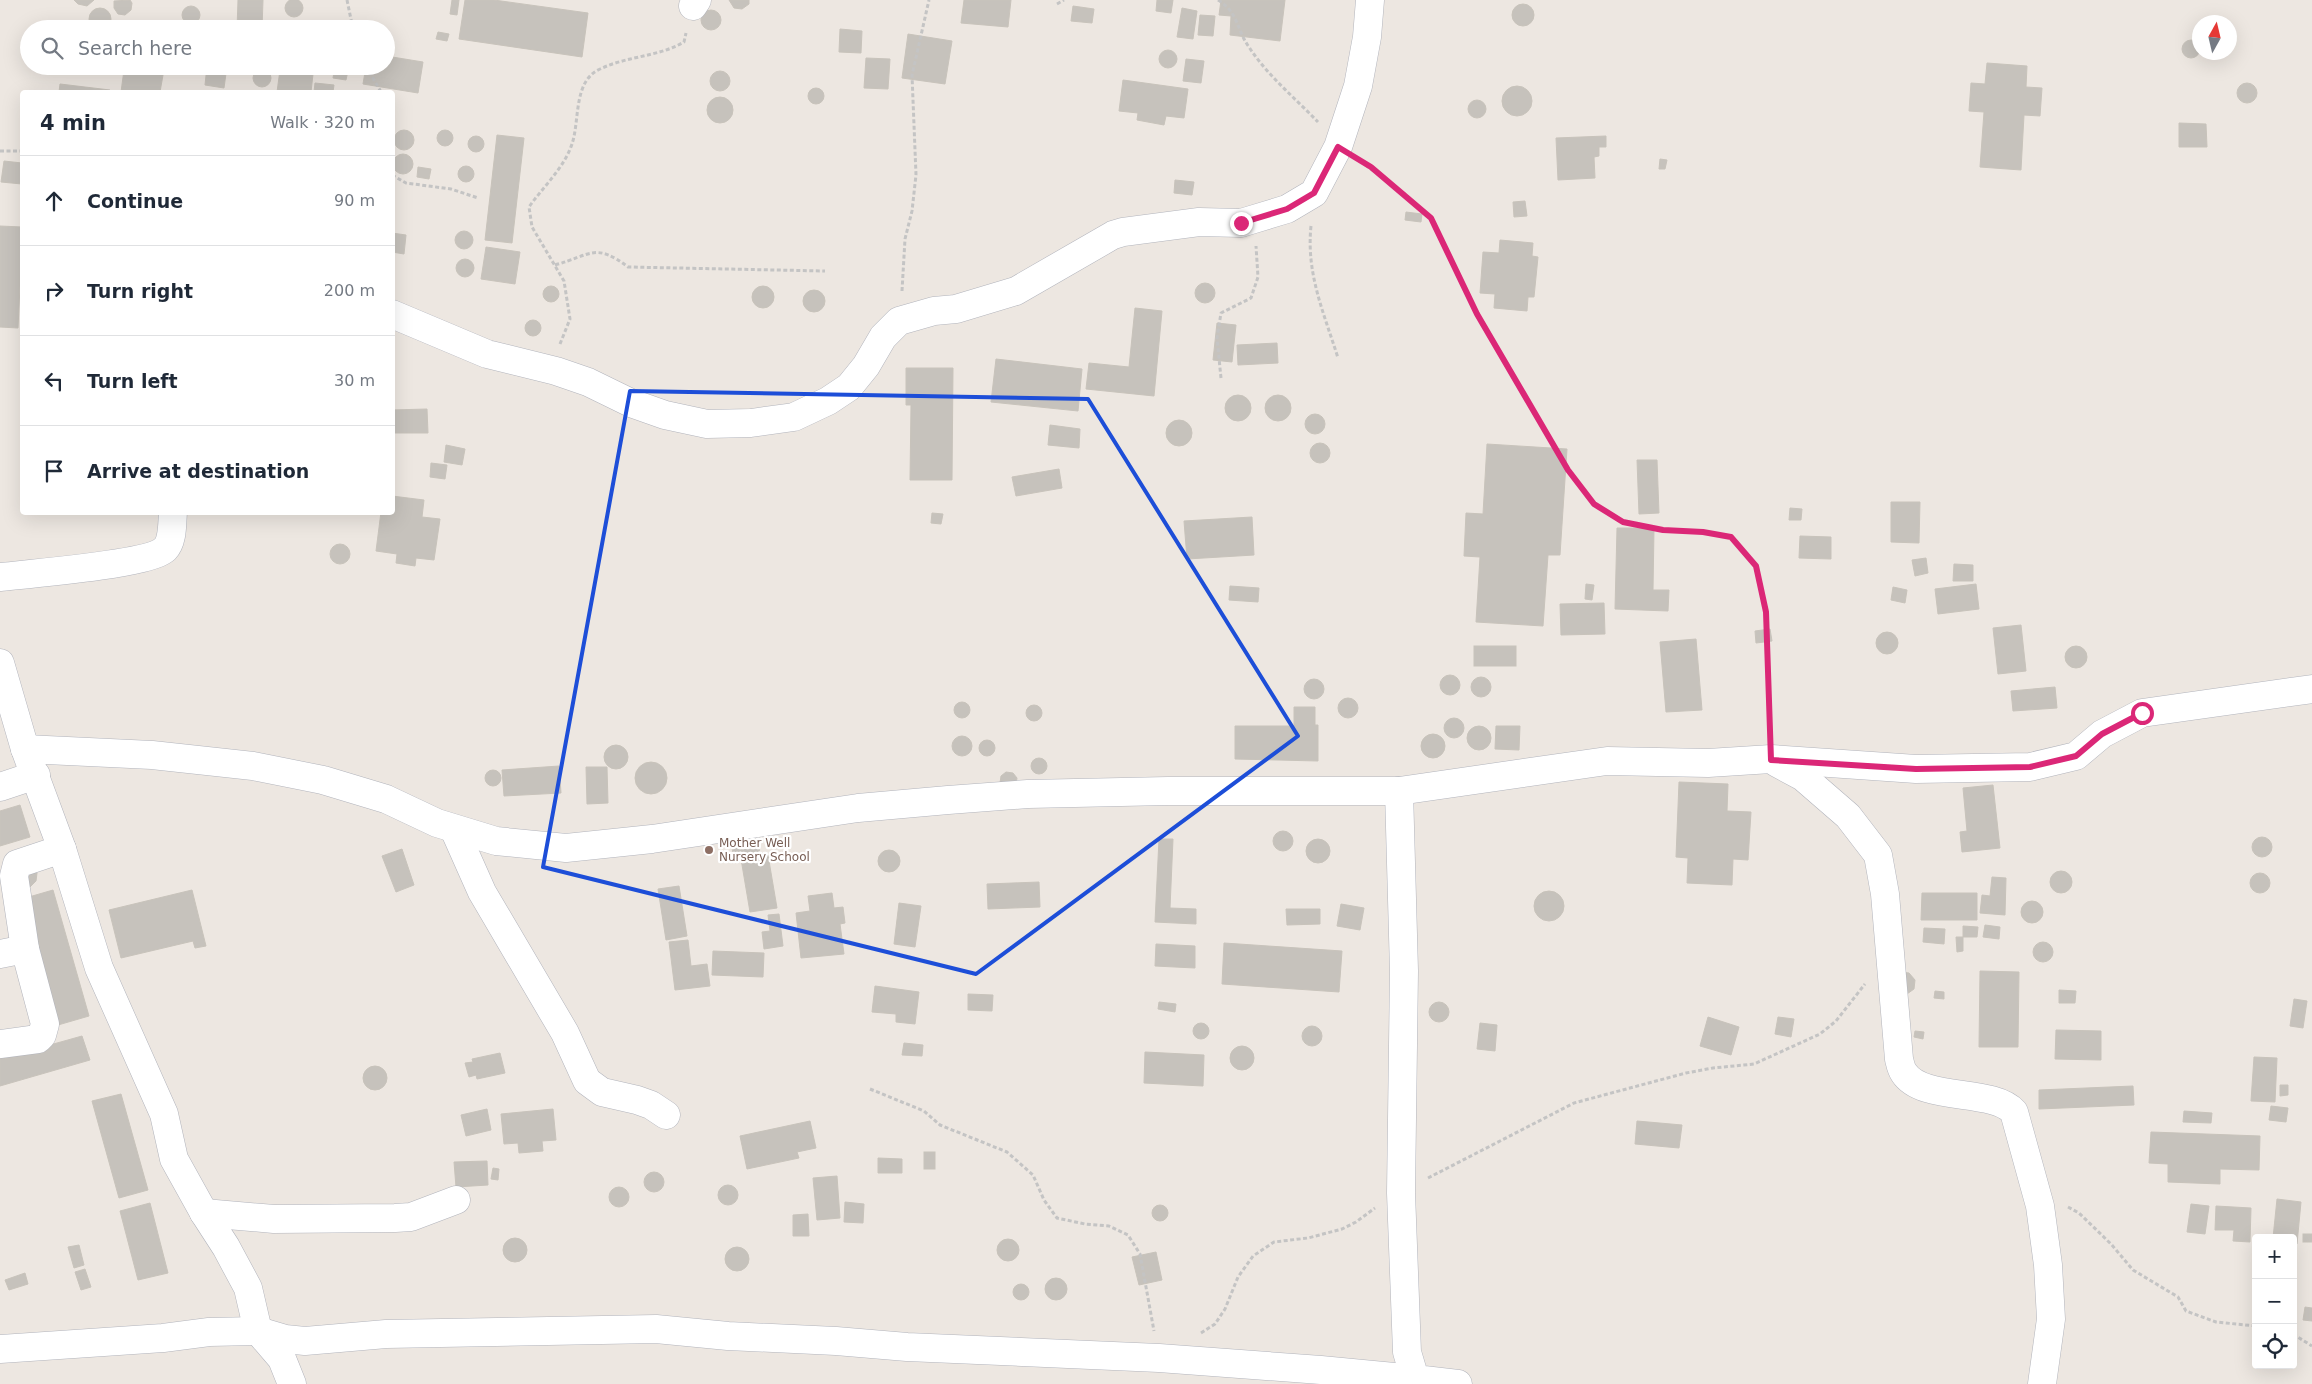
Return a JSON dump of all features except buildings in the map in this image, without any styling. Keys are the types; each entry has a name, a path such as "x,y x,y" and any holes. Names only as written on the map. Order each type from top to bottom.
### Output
{"street":[{"path":"395,315 487,354 556,371 588,382 631,402 666,415 707,424 751,423 794,417 828,401 849,388 866,366 883,336 898,321 934,311 965,306 1016,291 1113,235 1199,222 1241,223 1287,209 1314,193 1338,147 1358,86 1367,37 1370,0"},
{"path":"0,577 130,561 158,554 168,545 173,515"},
{"path":"0,663 25,749 62,849 99,968 164,1114 174,1160 248,1288 258,1331 282,1359 292,1384"},
{"path":"25,749 152,755 253,766 323,780 386,799 437,823 496,841 566,848 652,839 858,808 1018,795 1233,790 1399,791 1607,761 1708,763 1771,760 1916,769 2030,767 2076,756 2102,734 2142,713 2312,689"},
{"path":"1771,760 1803,777 1829,799 1848,816 1878,855 1885,894 1899,1059 1904,1074 1913,1081 1938,1092 2008,1104 2014,1112 2040,1206 2048,1264 2051,1319 2042,1384"},
{"path":"0,787 36,775"},
{"path":"1399,791 1404,971 1401,1193 1407,1352 1414,1379"},
{"path":"454,829 482,892 565,1033 588,1081 602,1092 651,1105 666,1116"},
{"path":"0,1044 38,1038 44,1030 45,1024 13,951 15,869 21,862 62,849"},
{"path":"204,1213 274,1219 395,1218 411,1216 456,1200"},
{"path":"0,1349 164,1338 209,1332 258,1331 285,1340 305,1341 386,1334 656,1330 728,1336 836,1340 907,1347 1159,1358 1321,1370 1458,1384"}],"path":[{"path":"347,0 351,20"},
{"path":"898,321 904,275 905,239 912,211 916,175 912,75 929,0"},
{"path":"1057,4 1064,0"},
{"path":"1218,0 1230,7 1249,48 1291,96 1317,120 1338,147 1371,167 1431,218 1477,314 1568,470 1594,504 1623,522 1663,530 1703,532 1731,537 1756,566 1766,612 1771,760"},
{"path":"556,371 560,343 570,320 564,281 532,227 529,207 563,162 572,144 582,87 599,69 672,49 684,42 695,3"},
{"path":"371,75 380,90"},
{"path":"0,151 20,151"},
{"path":"395,177 406,183 451,189 478,198"},
{"path":"1314,193 1310,241 1311,274 1338,358"},
{"path":"1222,378 1217,338 1220,313 1251,298 1258,276 1256,246 1241,223"},
{"path":"555,265 596,251 612,255 628,267 825,270"},
{"path":"1199,1334 1215,1324 1225,1310 1238,1277 1253,1256 1274,1242 1308,1238 1342,1229 1401,1193 1574,1103 1686,1073 1754,1064 1820,1034 1836,1022 1889,952"},
{"path":"870,1089 924,1111 940,1125 1007,1152 1033,1175 1044,1200 1057,1218 1085,1224 1109,1226 1128,1235 1140,1254 1147,1282 1159,1358"},
{"path":"2040,1206 2066,1206 2079,1213 2111,1244 2133,1270 2178,1297 2186,1311 2216,1322 2252,1326"},
{"path":"2297,1337 2312,1346"}],"highlighted area":[{"path":"630,391 1088,399 1298,736 976,974 543,867"}],"place":[{"name":"Mother Well Nursery School","path":"709,850"}],"route":[{"path":"1241,223 1287,209 1314,193 1338,147 1371,167 1431,218 1454,261 1477,314 1568,470 1594,504 1623,522 1663,530 1703,532 1731,537 1756,566 1766,612 1771,760 1916,769 2030,767 2076,756 2102,734 2142,713"}]}
